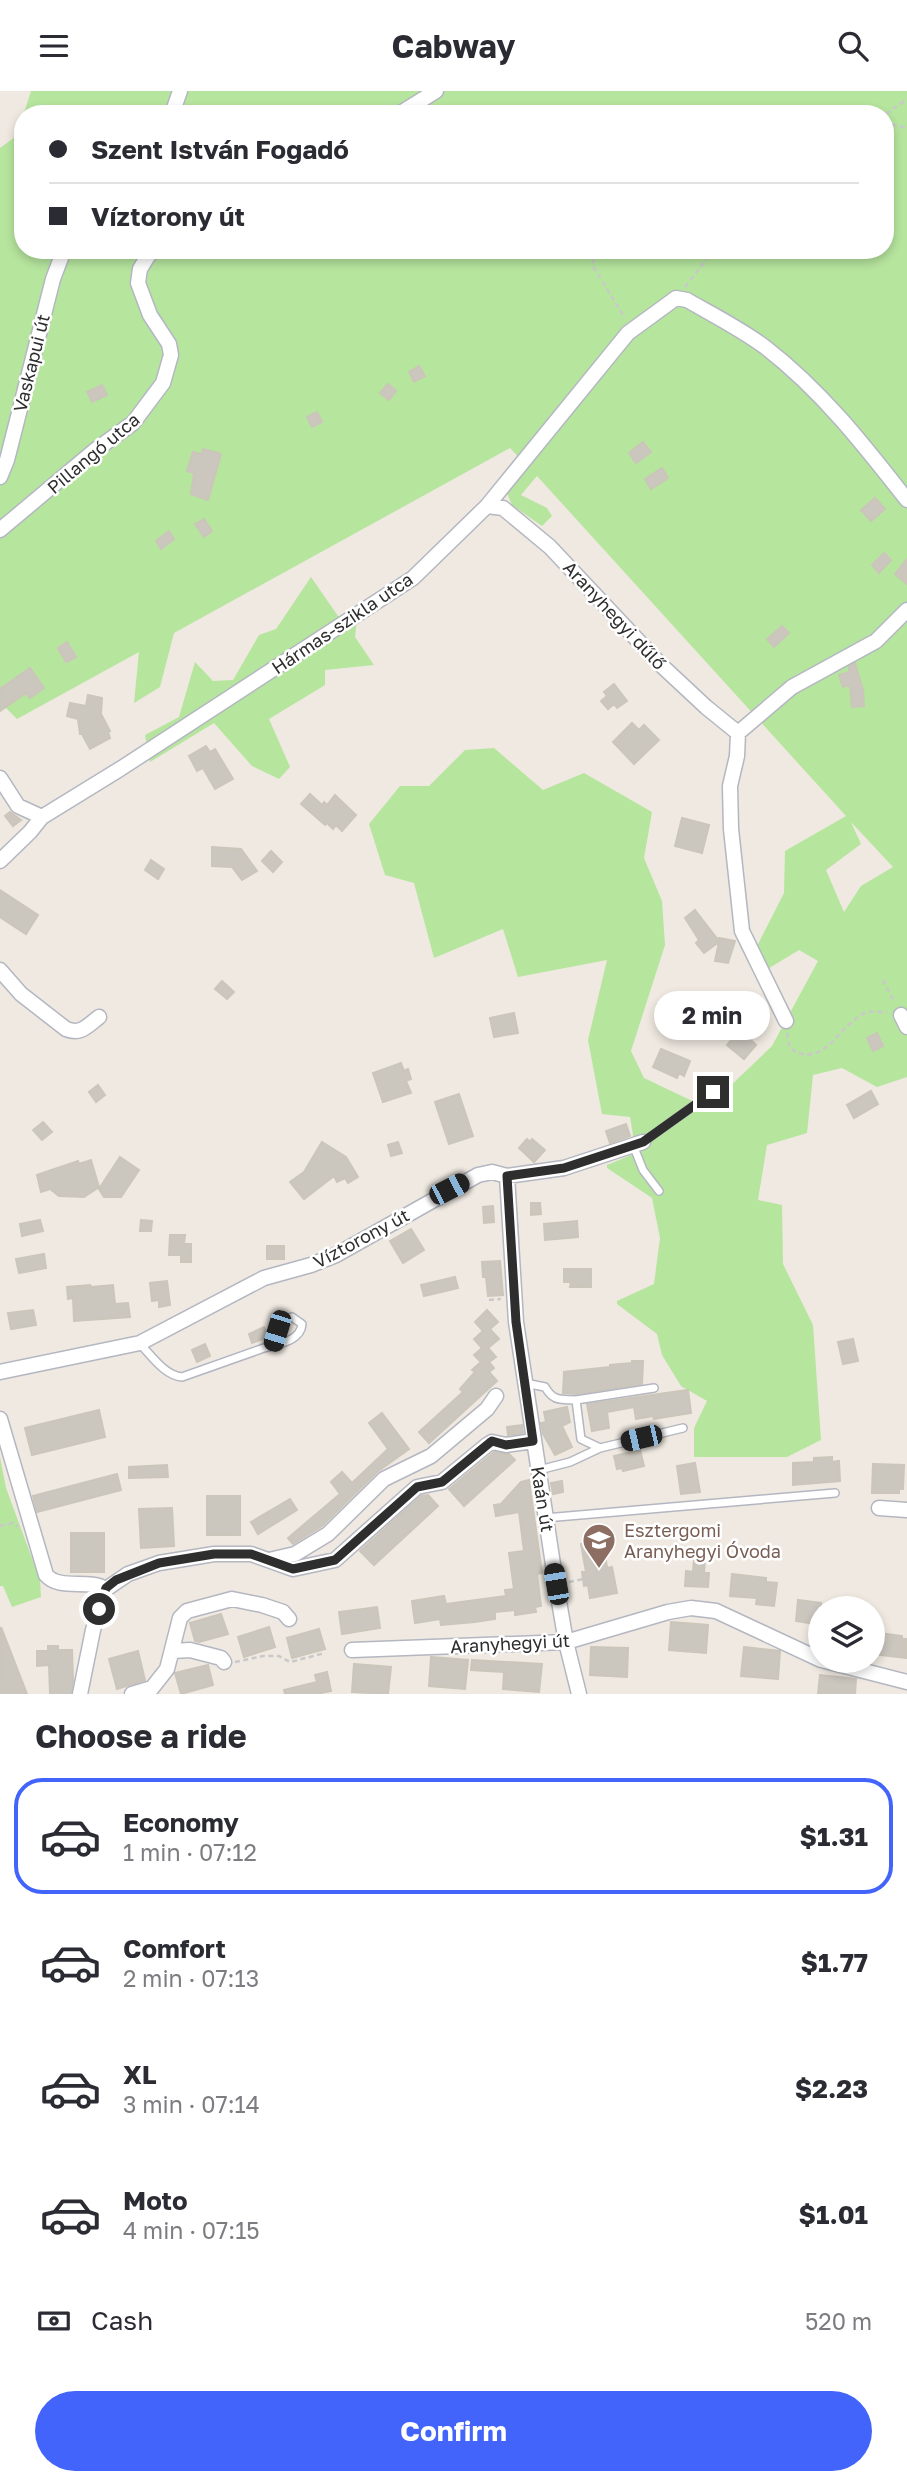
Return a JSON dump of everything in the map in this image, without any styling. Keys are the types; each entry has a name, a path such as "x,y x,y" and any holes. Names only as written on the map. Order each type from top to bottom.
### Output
{"street":[{"path":"413,105 436,91"},
{"name":"Vaskapui út","path":"0,477 7,460 53,279 61,259"},
{"name":"Pillangó utca","path":"0,530 94,451 133,423 163,383 171,355 169,344 150,315 138,283 140,269 146,259"},
{"path":"676,298 687,300 765,347 823,397 907,500"},
{"name":"Hármas-szikla utca","path":"0,861 30,832 41,817 120,769 413,578 487,506 632,330 676,298"},
{"name":"Aranyhegyi dűlő","path":"487,506 503,508 546,543 661,665 738,733"},
{"path":"786,1021 742,931 731,829 730,786 737,756 738,733 792,687 876,641 907,610"},
{"path":"0,778 18,806 41,817"},
{"path":"0,970 21,994 66,1029 80,1031 99,1017"},
{"name":"Víztorony út","path":"0,1373 140,1343 264,1278 336,1255 478,1175 492,1173 507,1176 564,1168 638,1144"},
{"name":"Kaán út","path":"507,1176 516,1322 545,1518 566,1642 579,1694"},
{"path":"267,1561 295,1554 328,1534 384,1479 431,1456 487,1409 496,1396"},
{"path":"0,1419 41,1563 50,1579 54,1582 98,1584 106,1588"},
{"path":"80,1694 93,1630 106,1588 128,1574 159,1563 214,1554 251,1554 293,1569 335,1560 417,1487 442,1482 492,1441 506,1445 533,1441"},
{"path":"880,1507 907,1510"},
{"path":"132,1694 152,1688 167,1669 180,1618 187,1612 232,1599 283,1612 289,1619"},
{"name":"Aranyhegyi út","path":"352,1650 566,1642 668,1612 691,1608 716,1611 808,1653"},
{"path":"173,1651 190,1650 222,1658 225,1664"},
{"name":"Aranyhegyi út","path":"873,1673 907,1682"}],"lane":[{"name":"Víztorony út","path":"638,1144 713,1092"},
{"path":"638,1144 643,1170 660,1191"},
{"path":"140,1343 153,1358 176,1377 181,1377 273,1346 298,1337 302,1324 292,1317 281,1321 273,1346"},
{"path":"525,1383 545,1387 550,1396 556,1399 576,1400 654,1388"},
{"path":"576,1400 581,1439 600,1448"},
{"path":"538,1470 570,1462 600,1448 683,1428"},
{"path":"545,1518 835,1493"}],"path":[{"path":"593,259 594,268 632,330"},
{"path":"676,298 706,259"},
{"path":"883,980 904,1021"},
{"path":"786,1021 790,1048 812,1054 828,1046 856,1017 868,1011 904,1021"},
{"path":"489,1300 503,1299"},
{"path":"487,1439 492,1444"},
{"path":"466,1457 470,1461"},
{"path":"441,1478 445,1482"},
{"path":"411,1486 415,1490"},
{"path":"389,1507 393,1511"},
{"path":"0,1526 13,1523 20,1528 30,1523"},
{"path":"368,1525 372,1530"},
{"path":"565,1582 583,1579"},
{"path":"225,1664 263,1655 290,1662 325,1653"}],"green space":[{"path":"31,91 907,91 907,1077 877,1087 842,1068 813,1075 807,1133 767,1145 758,1200 782,1205 783,1264 813,1325 821,1440 787,1457 694,1457 694,1428 707,1401 681,1386 662,1355 657,1334 617,1304 617,1301 654,1284 660,1238 652,1198 607,1168 607,1165 636,1153 630,1117 602,1114 588,1040 607,960 518,977 503,929 434,958 414,883 385,875 369,824 400,786 429,786 465,750 494,748 543,790 584,773 652,812 644,858 662,901 665,945 631,1051 644,1078 707,1108 772,1046 818,961 799,950 766,970 755,950 784,893 785,851 846,816 537,476 521,495 547,508 552,516 542,526 512,505 506,491 527,466 510,448 174,633 160,687 134,703 139,652 17,719 0,702 0,148 14,138 14,259 894,259 894,105 27,105","holes":["851,822 893,867 861,886 844,912 826,870 861,844"]},
{"path":"311,577 338,616 357,620 355,637 374,665 325,670 325,685 269,719 290,767 279,779 252,766 214,723 150,762 145,735 179,717 195,662 213,681 233,680 259,635 276,629"},
{"path":"0,1457 6,1488 40,1580 41,1597 12,1607 3,1586 0,1586"}],"building":[{"path":"419,366 425,376 414,382 409,372"},
{"path":"388,384 396,391 389,400 380,393"},
{"path":"102,385 107,395 92,402 87,392"},
{"path":"317,412 322,422 312,427 307,417"},
{"path":"643,442 651,452 636,463 629,453"},
{"path":"203,449 221,454 208,500 191,494 194,473 187,471 193,452 202,454"},
{"path":"662,468 668,478 651,489 645,479"},
{"path":"875,498 885,509 871,521 861,510"},
{"path":"204,519 212,531 204,537 195,524"},
{"path":"169,531 174,539 161,549 156,541"},
{"path":"884,553 891,560 879,573 872,565"},
{"path":"907,559 907,584 895,574"},
{"path":"782,626 789,633 774,647 767,639"},
{"path":"67,642 76,657 66,662 58,648"},
{"path":"855,663 863,690 864,706 852,707 850,685 843,687 839,675 849,672 849,667"},
{"path":"30,668 44,688 30,698 26,693 0,711 0,689"},
{"path":"614,684 627,701 617,708 614,704 608,709 601,701 607,696 604,692"},
{"path":"88,695 102,698 101,714 110,731 110,738 90,749 80,734 78,719 67,716 70,703 86,706"},
{"path":"632,723 639,730 644,725 659,740 634,764 613,742"},
{"path":"206,746 210,752 215,749 233,779 215,789 203,768 197,771 189,756"},
{"path":"310,794 322,805 324,802 327,805 335,795 356,815 342,831 336,825 333,829 301,804"},
{"path":"10,812 21,820 13,826 5,816"},
{"path":"682,818 709,825 702,853 675,846"},
{"path":"212,847 241,849 257,871 242,880 232,867 212,866"},
{"path":"271,851 282,862 273,872 262,861"},
{"path":"151,860 164,869 158,879 145,870"},
{"path":"0,890 38,915 26,934 0,917"},
{"path":"695,910 719,941 719,938 735,941 728,963 715,961 719,942 704,953 696,943 699,940 685,918"},
{"path":"222,981 234,992 227,999 215,989"},
{"path":"668,996 683,1015 672,1024 657,1005"},
{"path":"514,1013 518,1033 494,1037 490,1018"},
{"path":"741,1022 754,1034 750,1039 756,1045 744,1059 727,1045"},
{"path":"877,1033 883,1046 873,1051 867,1038"},
{"path":"661,1049 690,1061 684,1076 679,1073 677,1078 653,1067"},
{"path":"401,1063 404,1071 408,1069 411,1079 406,1081 411,1093 383,1102 373,1073"},
{"path":"98,1085 105,1095 96,1102 89,1092"},
{"path":"871,1091 878,1104 854,1118 847,1105"},
{"path":"459,1094 473,1136 449,1144 435,1102"},
{"path":"43,1122 52,1132 42,1140 33,1130"},
{"path":"626,1124 630,1136 610,1143 606,1131"},
{"path":"527,1139 530,1142 532,1139 545,1150 534,1162 519,1148"},
{"path":"322,1142 346,1157 358,1177 348,1183 345,1178 337,1182 334,1176 304,1199 290,1182 304,1172"},
{"path":"398,1142 402,1153 391,1156 388,1145"},
{"path":"120,1157 139,1170 121,1197 104,1197 99,1189"},
{"path":"91,1160 99,1187 84,1197 59,1196 50,1189 41,1192 37,1175 78,1161 79,1164"},
{"path":"531,1203 540,1203 541,1214 531,1215"},
{"path":"493,1206 494,1222 484,1223 483,1207"},
{"path":"40,1220 43,1231 22,1236 20,1224"},
{"path":"141,1220 152,1221 151,1231 140,1231"},
{"path":"577,1221 578,1237 545,1240 544,1224"},
{"path":"411,1229 424,1250 403,1263 390,1241"},
{"path":"170,1235 185,1235 184,1244 191,1244 191,1262 181,1262 181,1255 169,1255"},
{"path":"267,1246 284,1246 284,1259 267,1259"},
{"path":"44,1254 46,1268 19,1273 16,1259"},
{"path":"500,1261 503,1295 488,1296 482,1262"},
{"path":"564,1269 591,1269 591,1287 570,1287 571,1282 564,1282"},
{"path":"455,1277 458,1288 424,1296 421,1285"},
{"path":"167,1281 170,1305 159,1307 159,1300 152,1301 150,1283"},
{"path":"113,1285 115,1304 128,1303 130,1317 74,1321 73,1298 68,1299 67,1287"},
{"path":"33,1310 36,1325 11,1329 8,1313"},
{"path":"487,1310 498,1322 490,1329 499,1339 488,1348 496,1357 489,1362 494,1368 489,1372 497,1381 429,1443 419,1432 463,1392 460,1389 475,1372 472,1370 481,1362 474,1355 482,1348 474,1339 483,1331 475,1322"},
{"path":"264,1327 268,1337 252,1343 249,1334"},
{"path":"853,1339 858,1361 843,1364 838,1342"},
{"path":"205,1344 210,1356 197,1362 192,1350"},
{"path":"643,1361 642,1384 578,1394 563,1393 564,1372 610,1367"},
{"path":"688,1390 691,1413 636,1419 634,1407 607,1412 609,1428 592,1431 587,1404"},
{"path":"567,1407 570,1422 562,1426 572,1447 555,1455 543,1434 541,1423 546,1422 544,1412"},
{"path":"99,1410 105,1437 32,1455 25,1428"},
{"path":"382,1413 409,1449 377,1472 322,1526 293,1544 288,1538 340,1494 331,1482 342,1472 352,1483 388,1449 369,1423"},
{"path":"522,1425 523,1433 508,1435 507,1427"},
{"path":"640,1450 644,1466 623,1471 622,1468 617,1469 614,1456"},
{"path":"494,1452 509,1454 515,1460 464,1506 449,1489"},
{"path":"832,1457 832,1462 839,1461 840,1481 793,1485 793,1463 814,1462 814,1458"},
{"path":"695,1463 700,1492 681,1494 677,1466"},
{"path":"873,1464 904,1465 903,1489 899,1489 899,1493 872,1493"},
{"path":"167,1465 168,1477 129,1478 129,1467"},
{"path":"117,1474 121,1490 37,1512 33,1496"},
{"path":"529,1480 542,1573 537,1574 541,1606 535,1607 536,1612 515,1615 515,1610 495,1612 495,1619 475,1622 441,1625 440,1619 415,1623 412,1601 444,1596 446,1604 506,1596 505,1590 514,1589 509,1553 524,1551 519,1512 496,1516 494,1505 501,1504 521,1482"},
{"path":"562,1481 563,1492 553,1494 551,1483"},
{"path":"428,1495 438,1506 374,1565 360,1551 421,1496"},
{"path":"207,1496 240,1496 240,1535 207,1535"},
{"path":"290,1499 297,1510 258,1534 251,1522"},
{"path":"172,1508 174,1546 141,1548 139,1509"},
{"path":"71,1533 104,1533 104,1572 71,1572"},
{"name":"Esztergomi Aranyhegyi Óvoda","path":"603,1541 607,1568 612,1567 617,1593 590,1598 588,1585 584,1586 582,1572 586,1572 581,1544"},
{"path":"694,1559 705,1559 704,1573 709,1573 708,1587 685,1586 686,1571 693,1572"},
{"path":"732,1574 766,1578 766,1582 777,1583 774,1606 756,1604 757,1598 730,1596"},
{"path":"798,1600 808,1601 808,1623 796,1621"},
{"path":"377,1607 380,1628 342,1634 339,1612"},
{"path":"221,1614 228,1634 195,1641 190,1623"},
{"path":"671,1622 708,1625 706,1653 669,1650"},
{"path":"1,1627 27,1694 0,1694"},
{"path":"269,1627 275,1647 244,1657 238,1637"},
{"path":"319,1629 325,1649 292,1658 287,1638"},
{"path":"885,1634 907,1639 907,1658 885,1655"},
{"path":"48,1646 58,1646 58,1650 72,1650 71,1694 50,1694 49,1665 37,1666 37,1651 48,1651"},
{"path":"591,1647 628,1648 627,1677 590,1675"},
{"path":"744,1647 780,1651 778,1679 741,1676"},
{"path":"138,1651 145,1680 117,1689 109,1659"},
{"path":"431,1657 468,1660 465,1689 429,1686"},
{"path":"472,1660 542,1664 539,1692 503,1689 504,1672 471,1670"},
{"path":"354,1664 391,1667 388,1694 352,1692"},
{"path":"208,1665 213,1685 181,1694 175,1673"},
{"path":"327,1672 331,1691 285,1694 284,1690 317,1682 315,1675"},
{"path":"820,1675 856,1679 855,1694 818,1694"}],"place":[{"name":"Esztergomi Aranyhegyi Óvoda","path":"599,1570"}],"route":[{"path":"99,1609 106,1588 116,1580 159,1563 214,1554 251,1554 293,1569 335,1560 417,1487 442,1482 492,1441 506,1445 533,1441 516,1322 507,1176 564,1168 643,1142 713,1092"}]}
